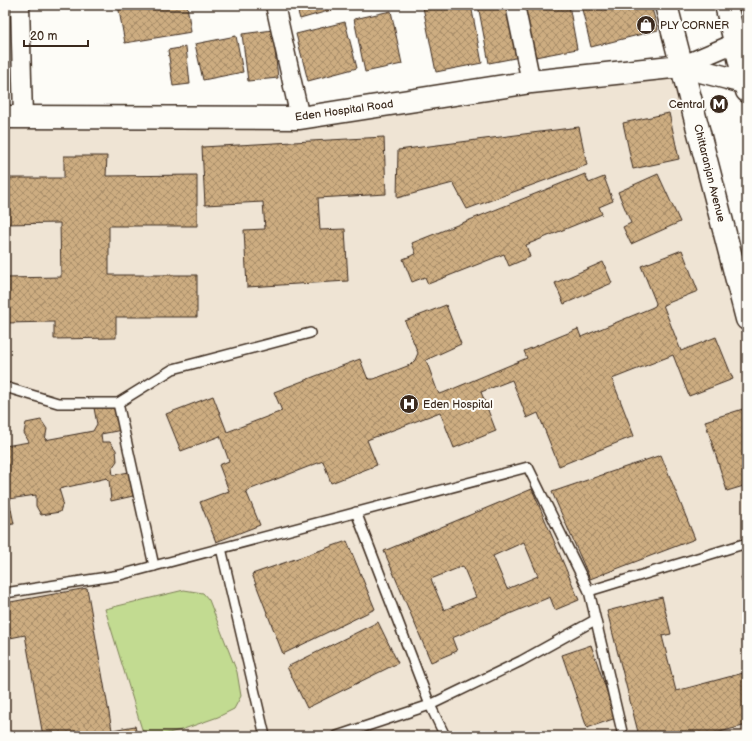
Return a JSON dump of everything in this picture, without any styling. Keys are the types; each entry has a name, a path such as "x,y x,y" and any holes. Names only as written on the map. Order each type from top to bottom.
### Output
{"street":[{"path":"14,117 20,5"},
{"path":"275,5 300,118"},
{"path":"515,5 531,82"},
{"name":"Chittaranjan Avenue","path":"666,5 681,66 690,93 747,319"},
{"path":"681,66 746,86 741,40 726,5"},
{"path":"681,66 741,40"},
{"name":"Eden Hospital Road","path":"14,117 300,118 531,82 681,66"}],"lane":[{"path":"5,387 58,403 118,403 174,369 310,333"},
{"path":"118,403 154,566"},
{"path":"5,593 120,575 528,467 588,591 623,736"},
{"path":"356,512 430,705 445,736"},
{"path":"588,591 747,544"},
{"path":"221,548 265,736"},
{"path":"337,736 430,705 520,662 595,620"}],"shaded area":[{"path":"672,69 747,347 747,736 5,736 5,117 332,120"}],"green space":[{"path":"184,590 203,593 209,600 237,672 241,696 234,709 218,717 181,730 156,736 144,736 105,609"}],"building":[{"path":"118,5 187,5 191,32 125,43"},
{"path":"296,5 349,5 300,19"},
{"path":"432,5 471,5 482,63 436,72 423,7"},
{"path":"478,5 510,5 520,57 489,63"},
{"path":"520,5 569,5 577,49 530,58"},
{"path":"581,5 651,5 658,30 591,47"},
{"path":"391,11 402,64 365,72 354,19"},
{"path":"345,22 357,68 308,81 296,34"},
{"path":"273,30 278,78 248,81 242,34"},
{"path":"236,36 243,72 203,80 195,44"},
{"path":"186,47 190,84 173,86 168,50"},
{"path":"669,113 679,159 633,169 623,123"},
{"path":"579,127 587,165 467,209 453,183 397,198 398,150"},
{"path":"384,137 386,194 318,198 320,230 345,229 348,281 247,287 244,230 265,229 263,202 205,205 202,147"},
{"path":"64,156 107,156 106,176 197,175 197,226 109,226 109,275 197,275 197,317 116,317 116,338 54,339 54,322 5,323 5,278 61,277 60,223 5,224 5,178 64,178"},
{"path":"585,174 589,183 604,177 613,201 599,207 602,214 526,245 530,257 509,266 504,254 428,284 425,277 412,282 403,259 416,254 412,243"},
{"path":"658,174 680,222 631,244 623,227 631,223 618,192"},
{"path":"682,250 698,291 663,305 681,351 716,337 733,379 689,396 673,355 612,379 634,436 559,466 538,413 527,418 512,380 481,392 496,431 454,448 440,412 367,440 377,465 331,483 323,461 246,491 260,525 216,542 200,502 229,491 219,465 229,461 220,436 181,451 166,414 213,396 227,432 282,411 274,392 360,359 369,379 374,379 410,365 415,360 418,353 405,321 446,305 461,344 426,360 439,394 443,393 527,358 524,351 578,329 581,337 655,306 656,303 641,266"},
{"path":"603,262 612,283 564,304 555,283"},
{"path":"117,404 122,430 101,434 102,442 110,442 116,450 117,461 112,468 113,475 129,472 133,496 111,501 109,480 107,478 59,489 63,502 60,512 41,515 36,506 36,495 9,499 14,524 5,525 5,446 29,442 24,433 26,423 41,420 47,429 45,440 93,431 97,424 94,408"},
{"path":"746,408 747,485 727,491 705,421"},
{"path":"661,455 695,539 590,579 552,492"},
{"path":"532,489 579,600 555,610 550,597 452,638 457,651 431,662 384,551","holes":["524,542 538,576 507,589 493,556","463,566 476,597 444,610 431,579"]},
{"path":"5,525 9,548 5,549"},
{"path":"347,541 375,609 283,654 252,574"},
{"path":"747,575 747,601 741,577"},
{"path":"87,588 112,730 135,726 137,736 43,736 25,635 5,639 5,603"},
{"path":"662,597 671,634 662,636 676,691 747,672 747,725 704,736 639,736 607,611"},
{"path":"378,622 398,663 307,708 287,667"},
{"path":"591,645 616,718 587,728 562,655"}],"place":[{"name":"PLY CORNER","path":"646,25"},
{"name":"Central","path":"719,104"},
{"name":"Eden Hospital","path":"409,404"}]}
